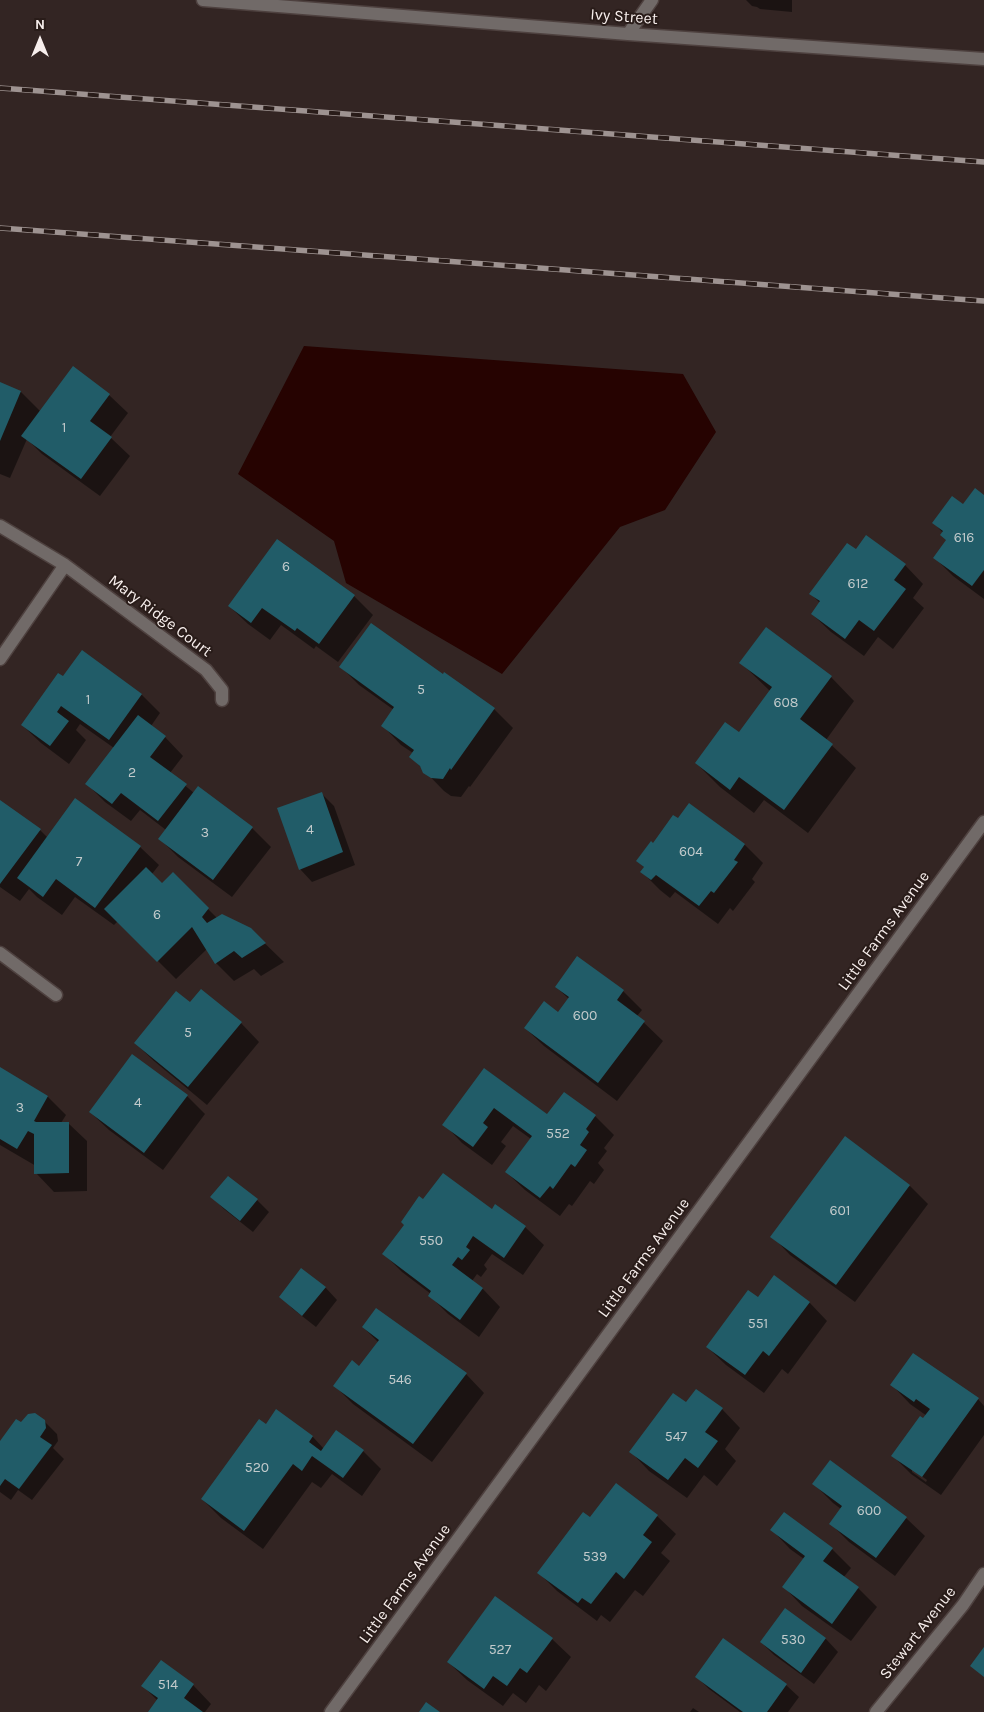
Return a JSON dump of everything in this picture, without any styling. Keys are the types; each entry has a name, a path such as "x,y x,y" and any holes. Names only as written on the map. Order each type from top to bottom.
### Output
{"street":[{"name":"Ivy Street","path":"203,0 628,34 984,59"},
{"path":"628,34 652,0"},
{"name":"Mary Ridge Court","path":"0,526 65,565 206,670 222,690 222,700"},
{"path":"0,659 65,565"},
{"name":"Little Farms Avenue","path":"331,1712 984,822"},
{"path":"0,953 56,995"},
{"name":"Stewart Avenue","path":"876,1712 962,1605 984,1574"}],"shaded area":[{"path":"304,346 683,374 716,432 665,510 620,527 502,674 346,583 334,541 238,474"}],"building":[{"path":"73,366 110,394 90,421 112,437 81,479 21,436"},
{"path":"0,382 21,391 0,441"},
{"path":"975,488 984,495 984,570 972,586 933,558 946,540 940,535 943,531 932,523 952,496 963,504"},
{"path":"866,535 906,564 894,580 906,589 874,631 859,620 845,639 811,614 820,601 809,594 847,543 856,549"},
{"path":"277,539 355,595 319,644 297,628 295,631 262,608 251,623 228,606"},
{"path":"371,623 495,708 443,779 431,778 423,773 420,766 409,757 414,750 381,726 394,707 339,667"},
{"path":"766,627 832,676 800,719 833,744 784,810 739,777 730,790 695,763 725,722 739,732 772,687 739,663"},
{"path":"82,650 142,694 109,740 61,706 57,712 69,721 50,746 21,725 58,673 63,676"},
{"path":"138,715 166,736 150,757 187,784 158,821 121,793 112,804 85,784"},
{"path":"198,786 253,827 213,880 158,839"},
{"path":"322,792 343,852 299,870 277,808"},
{"path":"75,798 141,846 95,908 56,879 43,897 17,878"},
{"path":"0,800 41,829 0,884"},
{"path":"689,803 745,844 734,860 738,862 714,893 711,891 699,906 656,875 651,880 640,872 644,867 636,861 651,841 653,843 673,815 678,818"},
{"path":"146,867 162,883 173,872 209,908 202,917 207,923 222,914 251,928 266,943 242,958 234,951 215,964 192,927 157,962 104,909"},
{"path":"577,956 624,990 617,1000 645,1021 598,1083 524,1028 544,1001 558,1012 569,997 555,987"},
{"path":"201,989 242,1022 188,1087 134,1043 176,991 190,1002"},
{"path":"132,1054 188,1095 144,1153 89,1112"},
{"path":"0,1067 48,1096 34,1121 69,1122 69,1173 34,1174 34,1134 28,1131 17,1149 0,1139"},
{"path":"484,1068 547,1114 564,1092 596,1115 586,1129 589,1132 580,1145 587,1150 575,1167 571,1164 553,1189 550,1186 540,1198 505,1172 532,1136 494,1108 483,1123 488,1127 473,1147 442,1125"},
{"path":"845,1136 910,1185 836,1285 770,1237"},
{"path":"443,1173 492,1209 495,1204 526,1226 504,1258 473,1236 466,1247 470,1250 462,1260 458,1257 452,1265 483,1288 460,1320 428,1296 431,1291 382,1254 404,1225 401,1222 419,1196 423,1199"},
{"path":"228,1176 258,1199 240,1221 210,1197"},
{"path":"301,1268 326,1287 302,1316 279,1297"},
{"path":"774,1275 810,1302 769,1356 763,1351 745,1375 706,1347 748,1290 758,1297"},
{"path":"376,1308 467,1373 413,1444 333,1386 352,1360 359,1366 379,1340 362,1327"},
{"path":"913,1353 979,1398 922,1477 891,1456 920,1416 923,1418 930,1409 916,1399 914,1402 890,1385"},
{"path":"696,1389 723,1408 705,1432 718,1441 698,1468 685,1458 668,1480 629,1452 673,1393 686,1402"},
{"path":"276,1409 313,1436 309,1442 321,1451 336,1430 364,1450 343,1478 312,1456 302,1471 293,1464 244,1531 201,1499 259,1419 266,1424"},
{"path":"35,1413 45,1420 46,1428 40,1437 52,1445 19,1489 5,1479 0,1486 0,1441 16,1419 21,1422 28,1414"},
{"path":"830,1460 907,1517 876,1558 829,1524 842,1506 812,1484"},
{"path":"616,1483 658,1515 643,1535 652,1542 624,1579 616,1572 591,1604 582,1598 578,1603 537,1573 583,1512 590,1517"},
{"path":"784,1512 833,1548 823,1561 859,1587 832,1624 782,1587 805,1556 770,1530"},
{"path":"495,1596 553,1638 527,1673 520,1668 507,1686 493,1676 484,1689 447,1662"},
{"path":"785,1608 826,1638 801,1673 760,1642"},
{"path":"723,1638 787,1684 767,1712 743,1712 695,1677"},
{"path":"984,1647 984,1677 970,1666"},
{"path":"161,1660 194,1684 184,1698 203,1712 148,1712 158,1698 141,1686"},
{"path":"426,1702 440,1712 419,1712"}],"railway":[{"path":"0,88 984,162"},
{"path":"0,228 984,301"}]}
